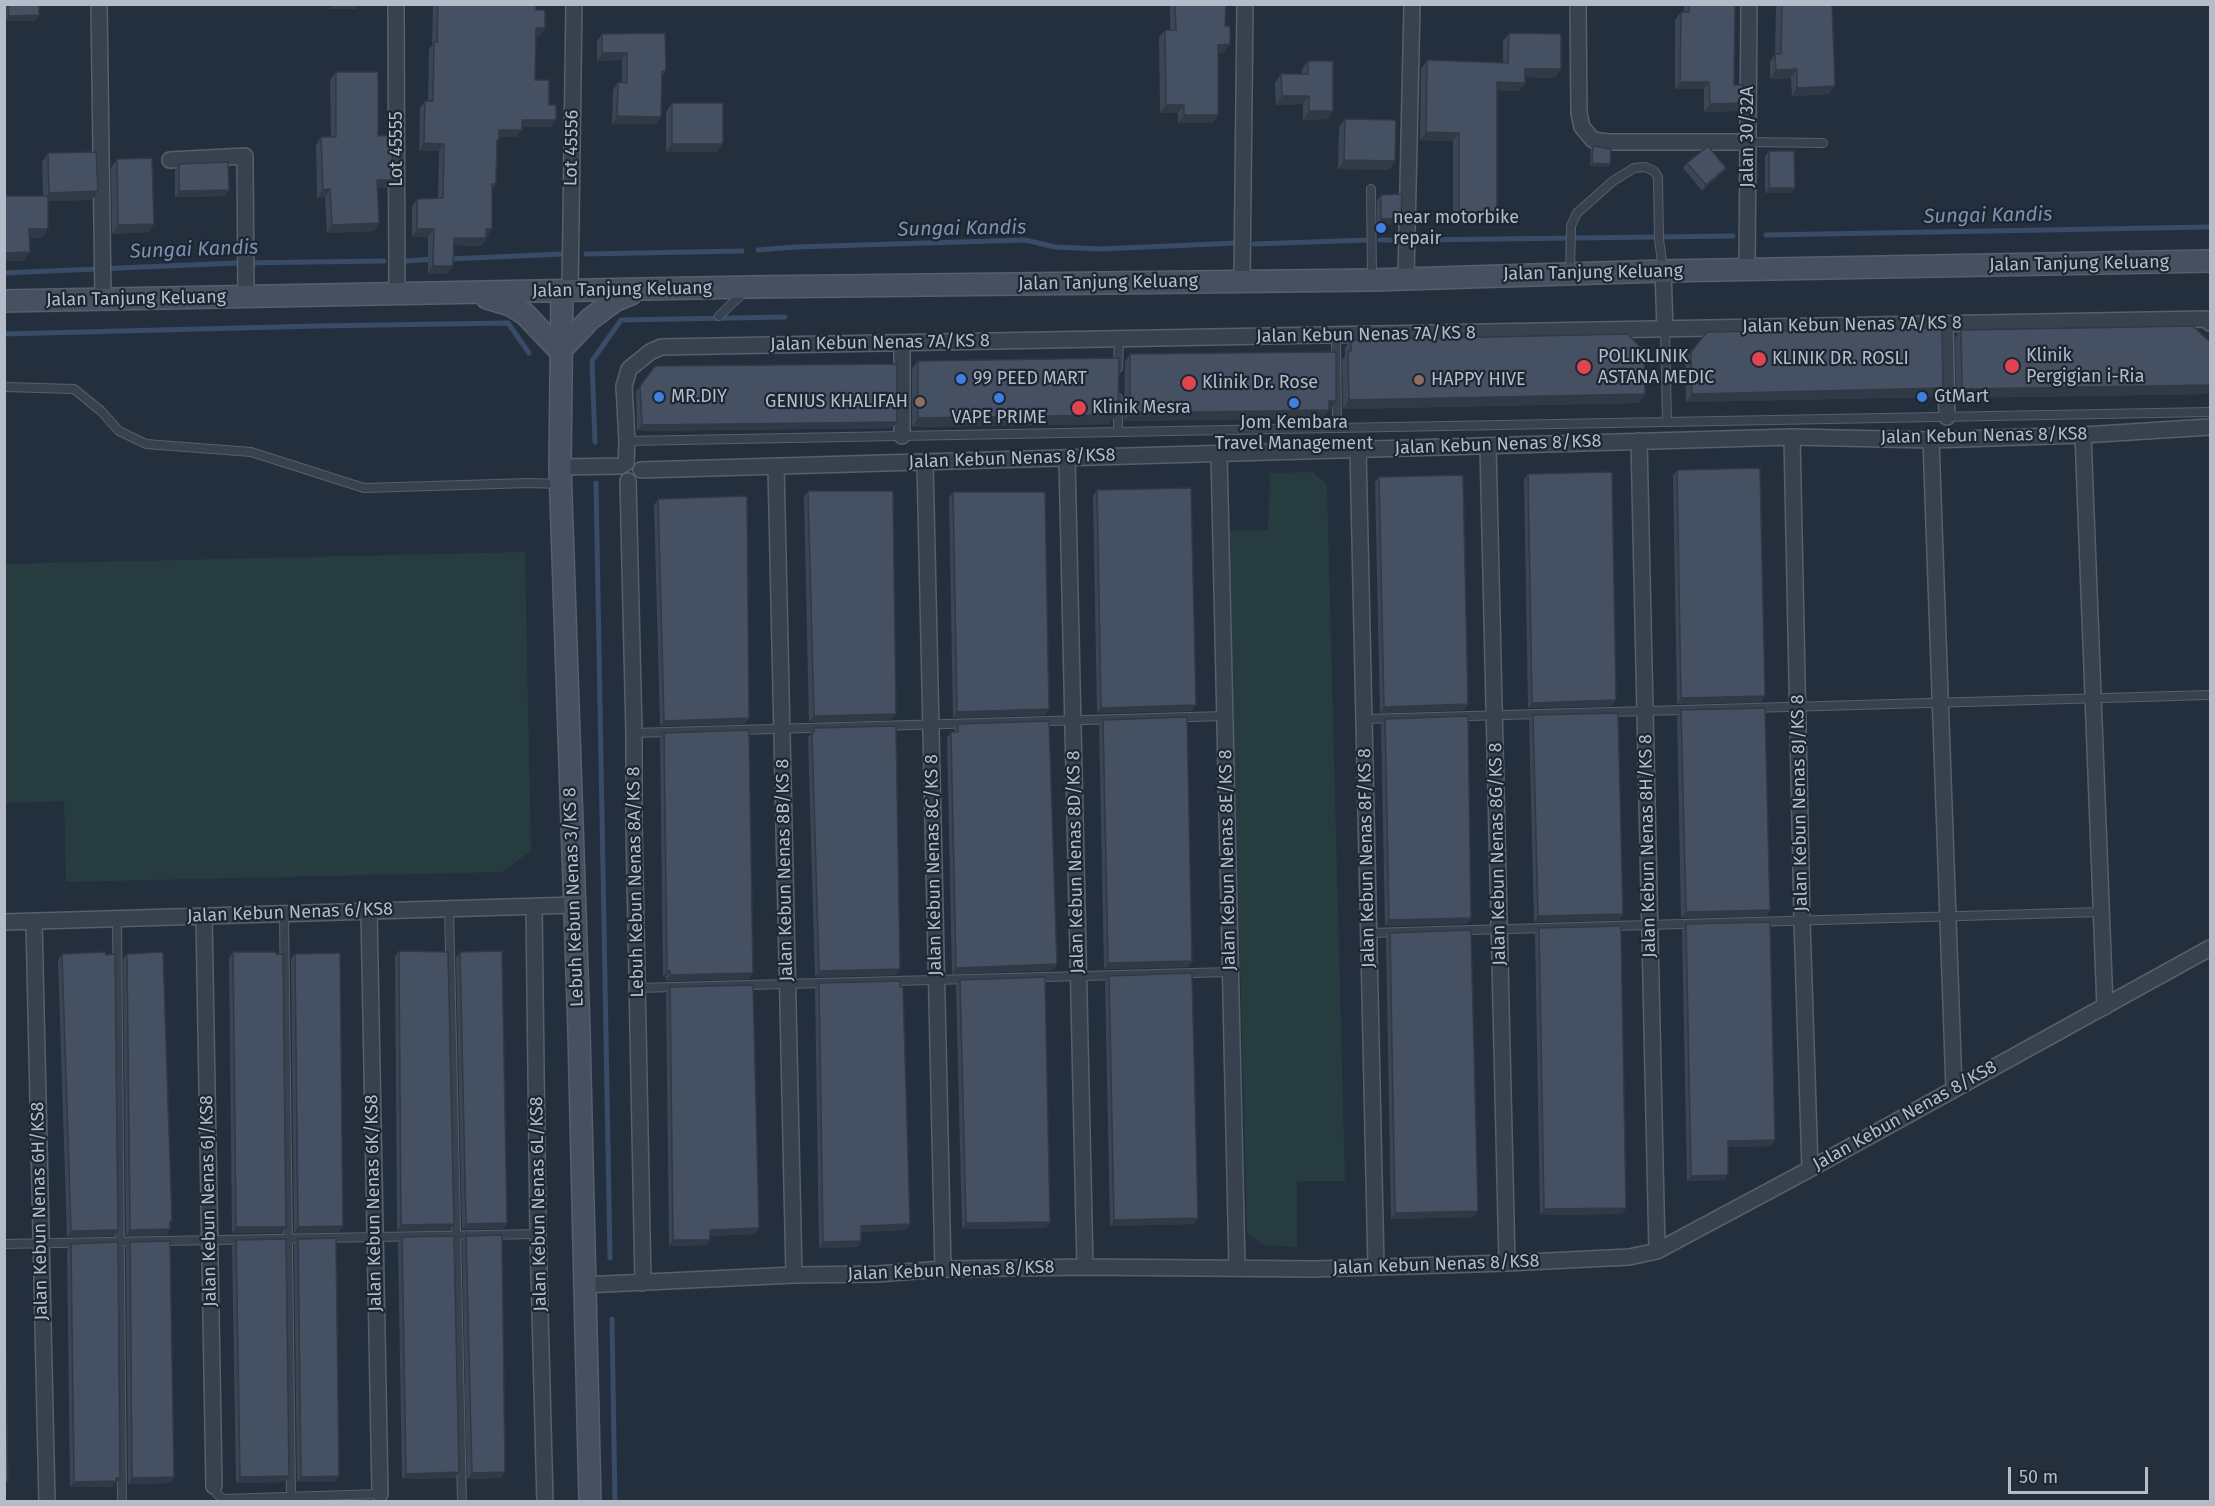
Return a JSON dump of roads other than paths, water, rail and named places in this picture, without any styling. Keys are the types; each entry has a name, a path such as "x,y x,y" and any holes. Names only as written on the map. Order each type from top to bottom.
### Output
{"main road":[{"name":"Jalan Tanjung Keluang","path":"4,301 103,295 246,297 750,287 1372,280 1663,271 2211,261"},
{"path":"471,293 510,305 525,314 560,351 590,319 604,308 640,290"},
{"name":"Lebuh Kebun Nenas 3/KS 8","path":"566,292 560,351 560,476 575,905 590,1502"}],"street":[{"path":"99,4 103,295"},
{"name":"Lot 45555","path":"396,4 397,294"},
{"name":"Lot 45556","path":"566,292 574,4"},
{"path":"1242,281 1245,4"},
{"path":"1406,278 1412,4"},
{"path":"1578,4 1579,113 1581,127 1593,140 1608,142 1748,142"},
{"name":"Jalan 30/32A","path":"1747,270 1749,4"},
{"path":"170,160 245,156 246,297"},
{"path":"1663,271 1665,328"},
{"name":"Jalan Kebun Nenas 7A/KS 8","path":"560,476 620,466 628,460 624,386 629,369 650,352 661,347 2205,319 2211,323"},
{"path":"1946,324 1947,417"},
{"path":"902,343 902,436"},
{"name":"Jalan Kebun Nenas 8/KS8","path":"641,470 1792,437 1931,440 2083,435 2211,427"},
{"path":"2083,435 2105,1007"},
{"name":"Jalan Kebun Nenas 8J/KS 8","path":"1792,437 1802,921 1810,1169"},
{"path":"1931,440 1954,1088"},
{"name":"Jalan Kebun Nenas 8H/KS 8","path":"1639,441 1657,1251"},
{"name":"Jalan Kebun Nenas 8G/KS 8","path":"1488,446 1507,1263"},
{"name":"Jalan Kebun Nenas 8F/KS 8","path":"1358,449 1376,1267"},
{"name":"Jalan Kebun Nenas 8E/KS 8","path":"1219,453 1237,1268"},
{"name":"Jalan Kebun Nenas 8D/KS 8","path":"1067,458 1085,1267"},
{"name":"Jalan Kebun Nenas 8C/KS 8","path":"925,462 943,1269"},
{"name":"Jalan Kebun Nenas 8B/KS 8","path":"776,466 794,1275"},
{"name":"Lebuh Kebun Nenas 8A/KS 8","path":"628,481 643,1283"},
{"name":"Jalan Kebun Nenas 6/KS8","path":"4,922 575,905"},
{"name":"Jalan Kebun Nenas 6L/KS8","path":"534,906 538,1234 545,1502"},
{"name":"Jalan Kebun Nenas 6K/KS8","path":"369,911 380,1494"},
{"name":"Jalan Kebun Nenas 6J/KS8","path":"204,916 214,1486"},
{"name":"Jalan Kebun Nenas 6H/KS8","path":"34,921 47,1502"},
{"name":"Jalan Kebun Nenas 8/KS8","path":"585,1285 794,1275 877,1274 943,1269 1085,1267 1314,1269 1629,1257 1657,1251 2211,948"}],"lane":[{"path":"1748,142 1823,143"},
{"path":"1570,274 1571,226 1577,213 1612,181 1634,168 1645,167 1654,171 1658,177 1659,239 1663,271"},
{"path":"1371,189 1372,280"},
{"path":"719,316 750,287"},
{"path":"1665,328 1667,422"},
{"path":"1336,336 1337,428"},
{"path":"1118,374 1119,339"},
{"path":"1118,386 1118,432"},
{"path":"4,387 74,389 101,411 119,431 146,444 251,452 364,488 530,483 560,476"},
{"path":"627,441 2211,412"},
{"path":"1364,719 2211,695"},
{"path":"634,733 1224,716"},
{"path":"449,908 462,1502"},
{"path":"1369,933 2101,912"},
{"path":"284,914 291,1498"},
{"path":"117,919 122,1502"},
{"path":"637,988 1230,972"},
{"path":"4,1244 538,1234"},
{"path":"214,1486 217,1494 223,1499 380,1494"}],"waterway":[{"name":"Sungai Kandis","path":"1766,235 2210,227"},
{"name":"Sungai Kandis","path":"1419,240 1733,236"},
{"name":"Sungai Kandis","path":"758,250 1025,240 1055,247 1100,249 1238,243"},
{"name":"Sungai Kandis","path":"1254,244 1367,240"},
{"name":"Sungai Kandis","path":"1380,240 1402,240"},
{"name":"Sungai Kandis","path":"586,254 742,251"},
{"name":"Sungai Kandis","path":"448,259 563,254"},
{"name":"Sungai Kandis","path":"405,261 435,259"},
{"name":"Sungai Kandis","path":"4,273 236,263 384,261"},
{"path":"595,442 592,361 621,320 785,317"},
{"path":"4,334 508,323 529,353"},
{"path":"596,483 610,1258"},
{"path":"612,1319 615,1502"}],"place":[{"name":"near motorbike repair","path":"1381,228"},
{"name":"KLINIK DR. ROSLI","path":"1759,359"},
{"name":"Klinik Pergigian i-Ria","path":"2012,366"},
{"name":"POLIKLINIK ASTANA MEDIC","path":"1584,367"},
{"name":"99 PEED MART","path":"961,379"},
{"name":"HAPPY HIVE","path":"1419,380"},
{"name":"Klinik Dr. Rose","path":"1189,383"},
{"name":"MR.DIY","path":"659,397"},
{"name":"GtMart","path":"1922,397"},
{"name":"VAPE PRIME","path":"999,398"},
{"name":"GENIUS KHALIFAH","path":"920,402"},
{"name":"Jom Kembara Travel Management","path":"1294,403"},
{"name":"Klinik Mesra","path":"1079,408"}]}
